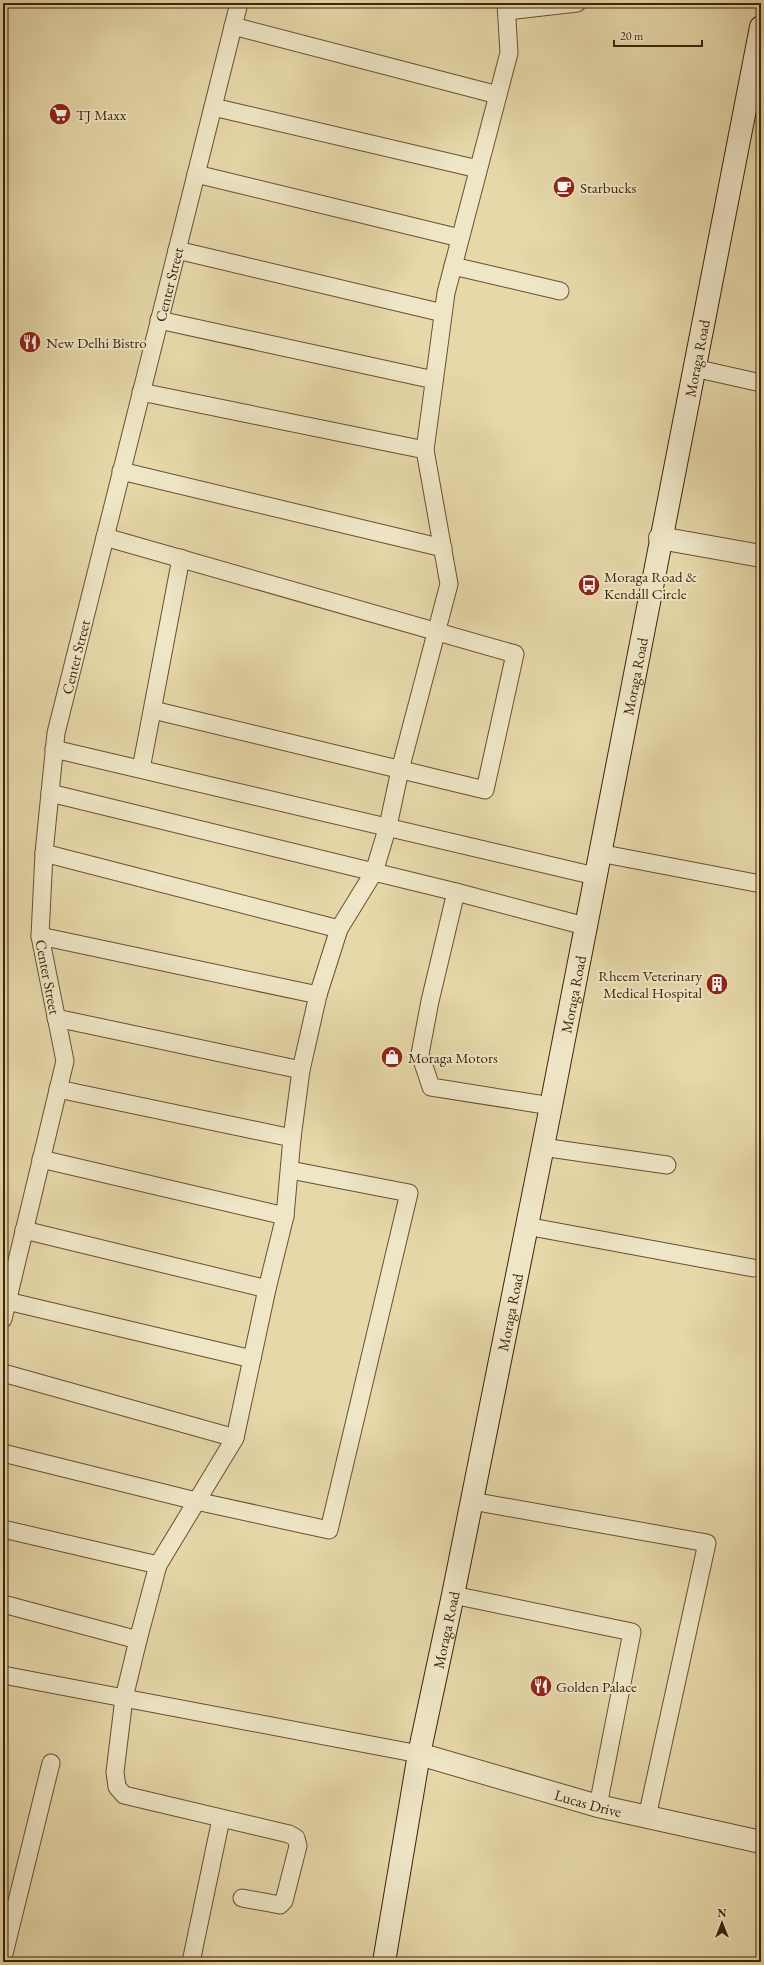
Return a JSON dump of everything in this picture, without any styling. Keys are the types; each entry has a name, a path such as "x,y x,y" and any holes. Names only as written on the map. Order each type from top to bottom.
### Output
{"main road":[{"name":"Moraga Road","path":"384,1962 419,1754 453,1595 551,1106 660,538 761,26"},
{"path":"660,538 761,556"},
{"name":"Lucas Drive","path":"419,1754 598,1806 761,1842"}],"lane":[{"name":"Center Street","path":"3,1319 65,1061 40,936 44,853 56,733 239,3"},
{"path":"242,1898 280,1905 284,1901 298,1846 296,1838 289,1834 124,1795 120,1792 115,1772 124,1698 158,1565 235,1438 267,1289 285,1216 292,1138 301,1070 318,995 340,929 374,872 388,826 400,770 449,584 425,450 443,313 460,238 509,53 506,7 577,3"},
{"path":"233,26 498,95"},
{"path":"212,107 478,169"},
{"path":"196,174 460,238"},
{"path":"177,250 443,313"},
{"path":"453,266 560,291"},
{"path":"159,320 434,380"},
{"path":"694,368 761,383"},
{"path":"141,392 425,450"},
{"path":"121,471 443,548"},
{"path":"105,537 514,654 485,790 153,710"},
{"path":"141,769 182,558"},
{"path":"54,748 595,876"},
{"path":"50,793 456,892 585,926"},
{"path":"44,853 340,929"},
{"path":"599,853 761,884"},
{"path":"456,892 430,1001 420,1054 431,1087 551,1106"},
{"path":"40,936 318,995"},
{"path":"56,1018 301,1070"},
{"path":"58,1089 292,1138"},
{"path":"542,1146 667,1165"},
{"path":"41,1159 285,1216"},
{"path":"3,1453 196,1502 329,1530 409,1193 290,1170"},
{"path":"526,1226 753,1268"},
{"path":"24,1230 267,1289"},
{"path":"7,1301 252,1358"},
{"path":"3,1373 235,1438"},
{"path":"472,1501 707,1543 647,1817"},
{"path":"3,1529 158,1565"},
{"path":"453,1595 632,1632 598,1806"},
{"path":"3,1604 138,1640"},
{"path":"3,1675 419,1754"},
{"path":"3,1958 51,1763"},
{"path":"191,1962 221,1819"}],"place":[{"name":"TJ Maxx","path":"60,114"},
{"name":"Starbucks","path":"564,187"},
{"name":"New Delhi Bistro","path":"30,342"},
{"name":"Moraga Road & Kendall Circle","path":"589,585"},
{"name":"Rheem Veterinary Medical Hospital","path":"717,984"},
{"name":"Moraga Motors","path":"392,1057"},
{"name":"Golden Palace","path":"541,1686"}]}
